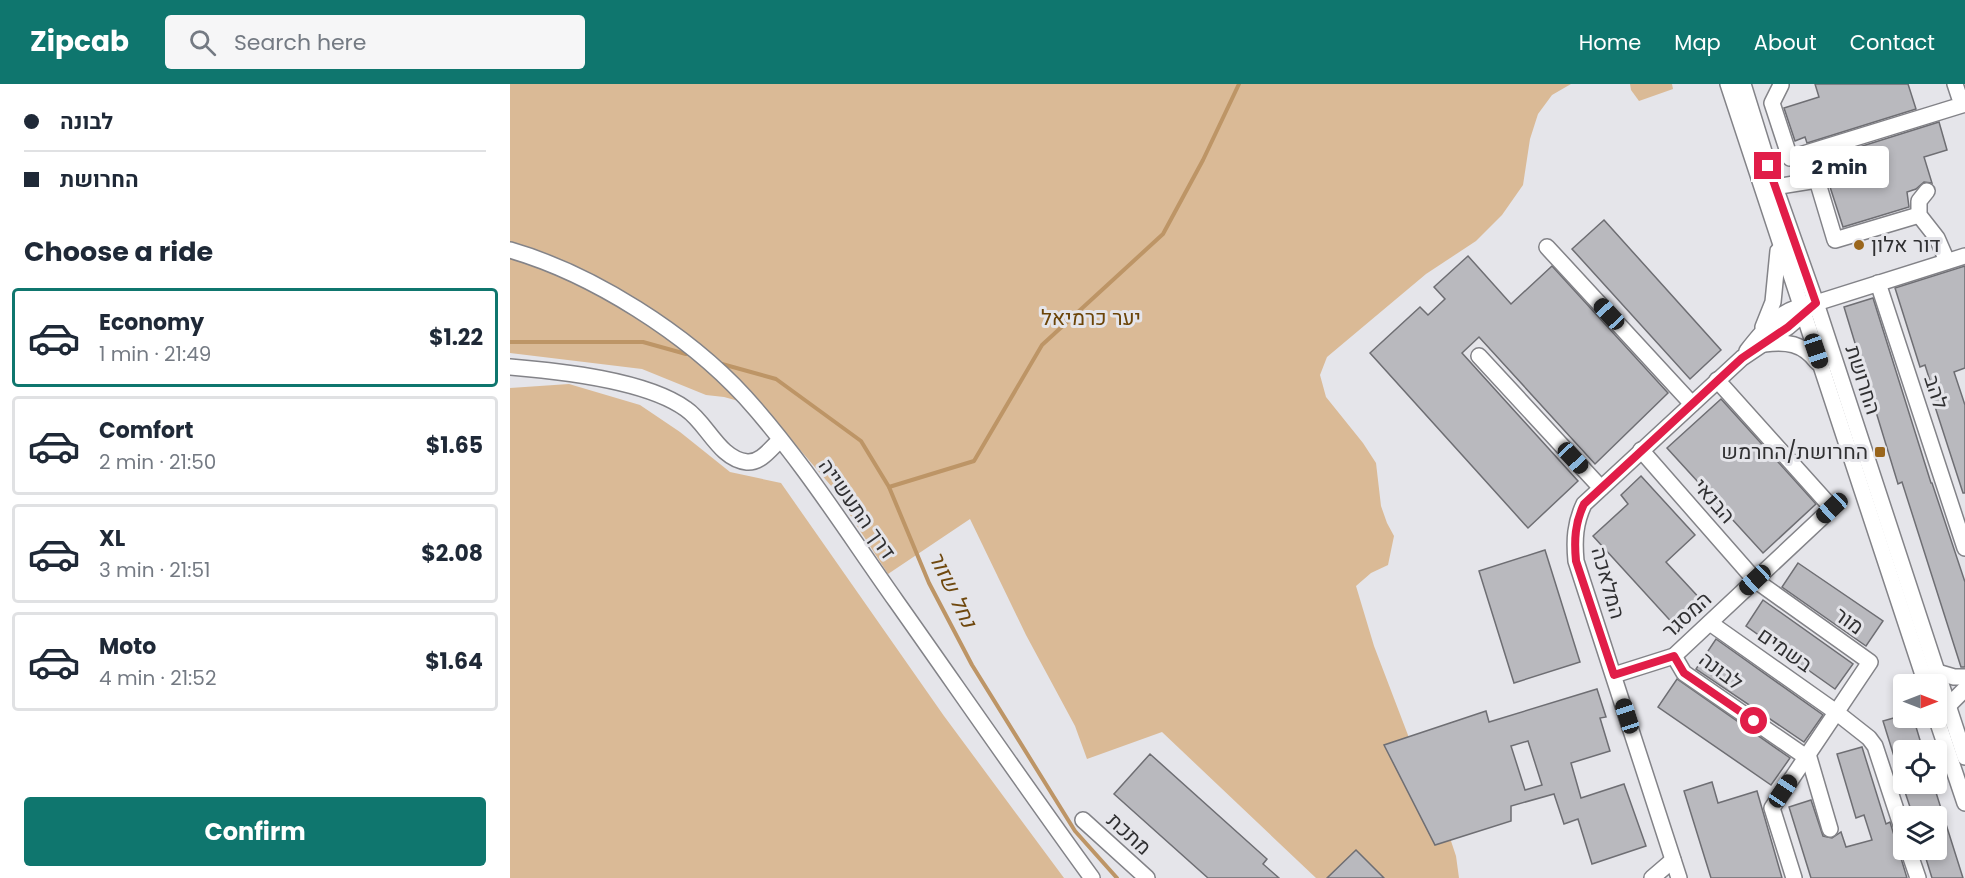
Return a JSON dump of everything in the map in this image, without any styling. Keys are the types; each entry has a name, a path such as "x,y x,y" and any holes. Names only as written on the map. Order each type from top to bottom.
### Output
{"street":[{"name":"החרושת","path":"1728,84 1923,674"},
{"name":"החרושת","path":"1743,84 1775,187 1816,303 1937,672"},
{"path":"1781,85 1772,103 1790,158 1962,105 1955,84"},
{"path":"1775,187 1817,180 1835,240 1919,215"},
{"path":"1927,191 1919,201 1919,215 1937,238 1947,261"},
{"path":"1777,236 1778,265 1773,302 1762,339 1800,346 1814,358 1822,369"},
{"path":"1547,247 1692,404"},
{"name":"דרך התעשייה","path":"510,250 536,257 583,279 635,309 691,346 744,396 780,440 1092,878"},
{"name":"המלאכה","path":"1679,878 1576,561 1574,545 1578,517 1584,504 1762,339 1785,312 1802,310 1816,303 1965,256"},
{"name":"להב","path":"1878,283 1965,548"},
{"path":"1479,356 1601,488"},
{"path":"510,367 547,370 652,391 687,409 721,447 732,456 746,462 757,461 780,440"},
{"name":"המסגר","path":"1614,675 1674,656 1832,508 1717,380"},
{"name":"הבנאי","path":"1641,450 1755,580"},
{"name":"מור","path":"1755,580 1870,662 1836,712"},
{"name":"בשמים","path":"1710,623 1869,738 1875,746 1895,806"},
{"name":"לבונה","path":"1674,656 1684,673 1807,755"},
{"path":"1937,672 1964,689 1947,706"},
{"path":"1794,878 1772,808 1836,712"},
{"name":"החרושת","path":"1947,721 1965,757"},
{"name":"החרושת","path":"1946,728 1965,803"},
{"path":"1807,755 1830,829"},
{"name":"מתכת","path":"1083,820 1147,878"},
{"path":"1652,878 1673,860"},
{"path":"1912,860 1918,878"}],"green space":[{"name":"יער כרמיאל","path":"510,84 1571,84 1552,95 1538,114 1530,139 1523,185 1502,215 1476,241 1426,274 1327,357 1320,375 1326,397 1376,463 1381,506 1394,536 1388,565 1371,573 1356,586 1374,646 1419,764 1446,826 1456,856 1459,878 1316,878 1162,732 1087,759 1075,726 1026,635 970,519 888,574 832,487 764,408 724,397 706,395 642,369 510,353"},
{"path":"1630,84 1672,84 1673,89 1639,101 1631,90"},
{"path":"569,384 640,405 680,432 730,472 781,483 944,716 1064,878 510,878 510,388"}],"building":[{"path":"1815,84 1908,84 1916,109 1807,143 1805,137 1795,141 1784,108 1819,97"},
{"path":"1939,122 1947,150 1924,157 1932,183 1924,182 1916,189 1907,192 1909,207 1843,227 1821,159"},
{"path":"1604,220 1721,350 1690,379 1572,249"},
{"path":"1468,256 1511,304 1552,266 1668,393 1595,464 1479,337 1462,353 1578,481 1528,528 1370,353 1420,307 1428,315 1445,299 1434,287"},
{"path":"1965,266 1965,368 1954,372 1965,405 1965,493 1963,493 1928,385 1931,384 1925,365 1920,367 1895,288"},
{"path":"1873,298 1931,483 1965,582 1965,667 1961,667 1902,482 1898,484 1844,307"},
{"path":"1721,399 1816,504 1763,553 1667,448"},
{"path":"1641,476 1695,535 1666,562 1704,603 1677,628 1593,536 1628,504 1621,495"},
{"path":"1545,550 1580,662 1514,683 1479,571"},
{"path":"1798,563 1883,621 1866,646 1782,587"},
{"path":"1763,600 1853,664 1835,689 1746,626"},
{"path":"1716,639 1823,715 1804,742 1696,669"},
{"path":"1677,679 1790,758 1771,785 1658,707"},
{"path":"1597,689 1606,717 1600,718 1610,751 1571,763 1581,798 1624,784 1646,846 1592,864 1578,819 1564,824 1554,794 1511,806 1511,821 1435,845 1384,745 1486,711 1489,722","holes":["1528,741 1542,785 1525,790 1511,746"]},
{"path":"1893,718 1893,728 1916,728 1920,740 1893,740 1893,753 1883,721"},
{"path":"1862,747 1886,824 1890,822 1893,832 1893,860 1902,860 1907,878 1811,878 1789,807 1811,800 1823,836 1832,838 1841,832 1846,847 1872,840 1864,815 1856,818 1837,754"},
{"path":"1150,754 1267,859 1263,864 1279,878 1208,878 1114,794"},
{"path":"1712,782 1718,803 1757,791 1782,878 1711,878 1684,791"},
{"path":"1906,794 1936,794 1940,806 1910,806"},
{"path":"1947,827 1963,878 1932,878 1926,860 1947,860"},
{"path":"1356,850 1384,878 1327,878"}],"waterway":[{"path":"889,487 974,461 1042,345 1163,234 1203,160 1239,84"},
{"name":"נחל שזור","path":"510,342 643,342 686,354"},
{"name":"נחל שזור","path":"722,364 776,379 861,441 889,487 929,583 972,665 1075,831 1117,878"}],"place":[{"name":"דור אלון","path":"1859,245"},
{"name":"החרושת/החרמש","path":"1880,452"}],"route":[{"path":"1754,721 1684,673 1674,656 1614,675 1576,561 1574,545 1578,517 1584,504 1742,358 1788,327 1816,303 1768,166"}]}
